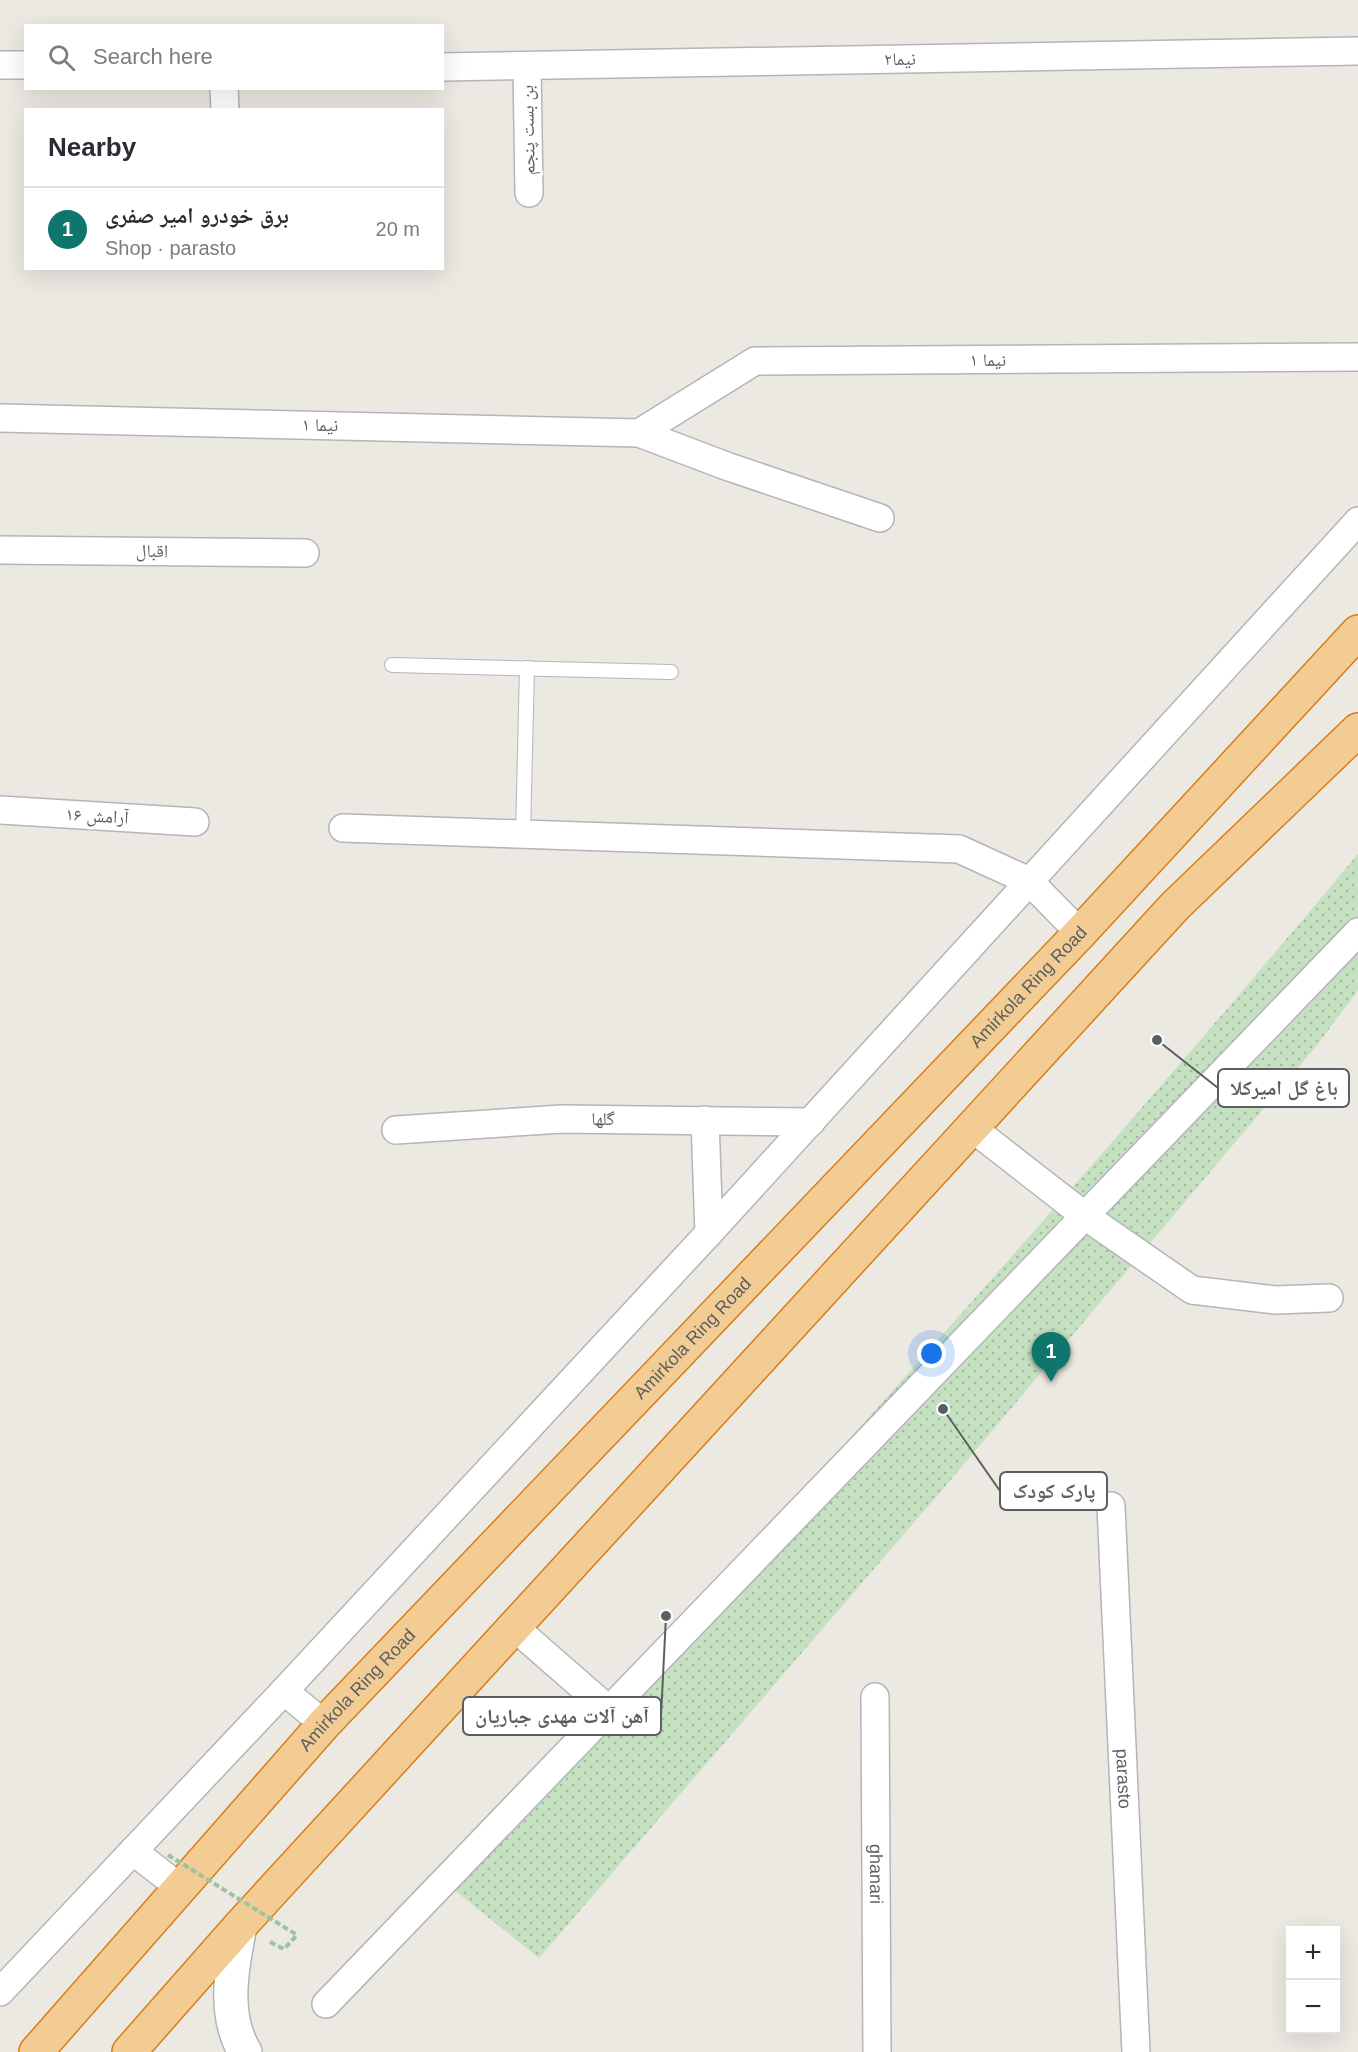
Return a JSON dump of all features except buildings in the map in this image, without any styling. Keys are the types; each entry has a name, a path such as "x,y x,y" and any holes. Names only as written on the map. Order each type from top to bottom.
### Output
{"highway":[{"name":"Amirkola Ring Road","path":"36,2052 324,1724 1080,933 1358,632"},
{"path":"129,2052 240,1926 1175,906 1358,730"}],"main road":[{"path":"240,1926 232,1963 232,2015 236,2034 245,2052"}],"street":[{"name":"نیما۲","path":"444,67 1358,51"},
{"path":"0,65 24,66"},
{"name":"بن بست پنجم","path":"527,66 529,194"},
{"path":"224,90 225,108"},
{"name":"نیما ۱","path":"639,433 755,361 1358,357"},
{"name":"نیما ۱","path":"0,418 639,433 729,467 880,518"},
{"path":"0,1992 284,1691 709,1233 1358,521"},
{"name":"اقبال","path":"0,549 304,553"},
{"name":"آرامش ۱۶","path":"0,810 195,822"},
{"path":"343,828 960,849 1029,881 1080,933"},
{"path":"326,2004 1358,932"},
{"name":"گلها","path":"396,1130 562,1119 811,1122"},
{"path":"705,1120 709,1233"},
{"path":"972,1128 1085,1216 1192,1290 1275,1300 1329,1298"},
{"name":"parasto","path":"1111,1506 1136,2052"},
{"path":"514,1627 609,1710"},
{"path":"284,1691 324,1724"},
{"name":"ghanari","path":"875,1697 877,2052"},
{"path":"133,1851 179,1887"}],"lane":[{"path":"393,665 671,672"},
{"path":"523,834 527,668"}],"path":[{"path":"168,1855 297,1935 284,1949"}],"green space":[{"path":"1358,854 1358,990 1318,1044 948,1483 539,1958 448,1885 1022,1245"}],"place":[{"name":"باغ گل امیرکلا","path":"1157,1040"},
{"name":"برق خودرو امیر صفری","path":"1051,1382"},
{"name":"پارک کودک","path":"943,1409"},
{"name":"آهن آلات مهدی جباریان","path":"666,1616"}]}
